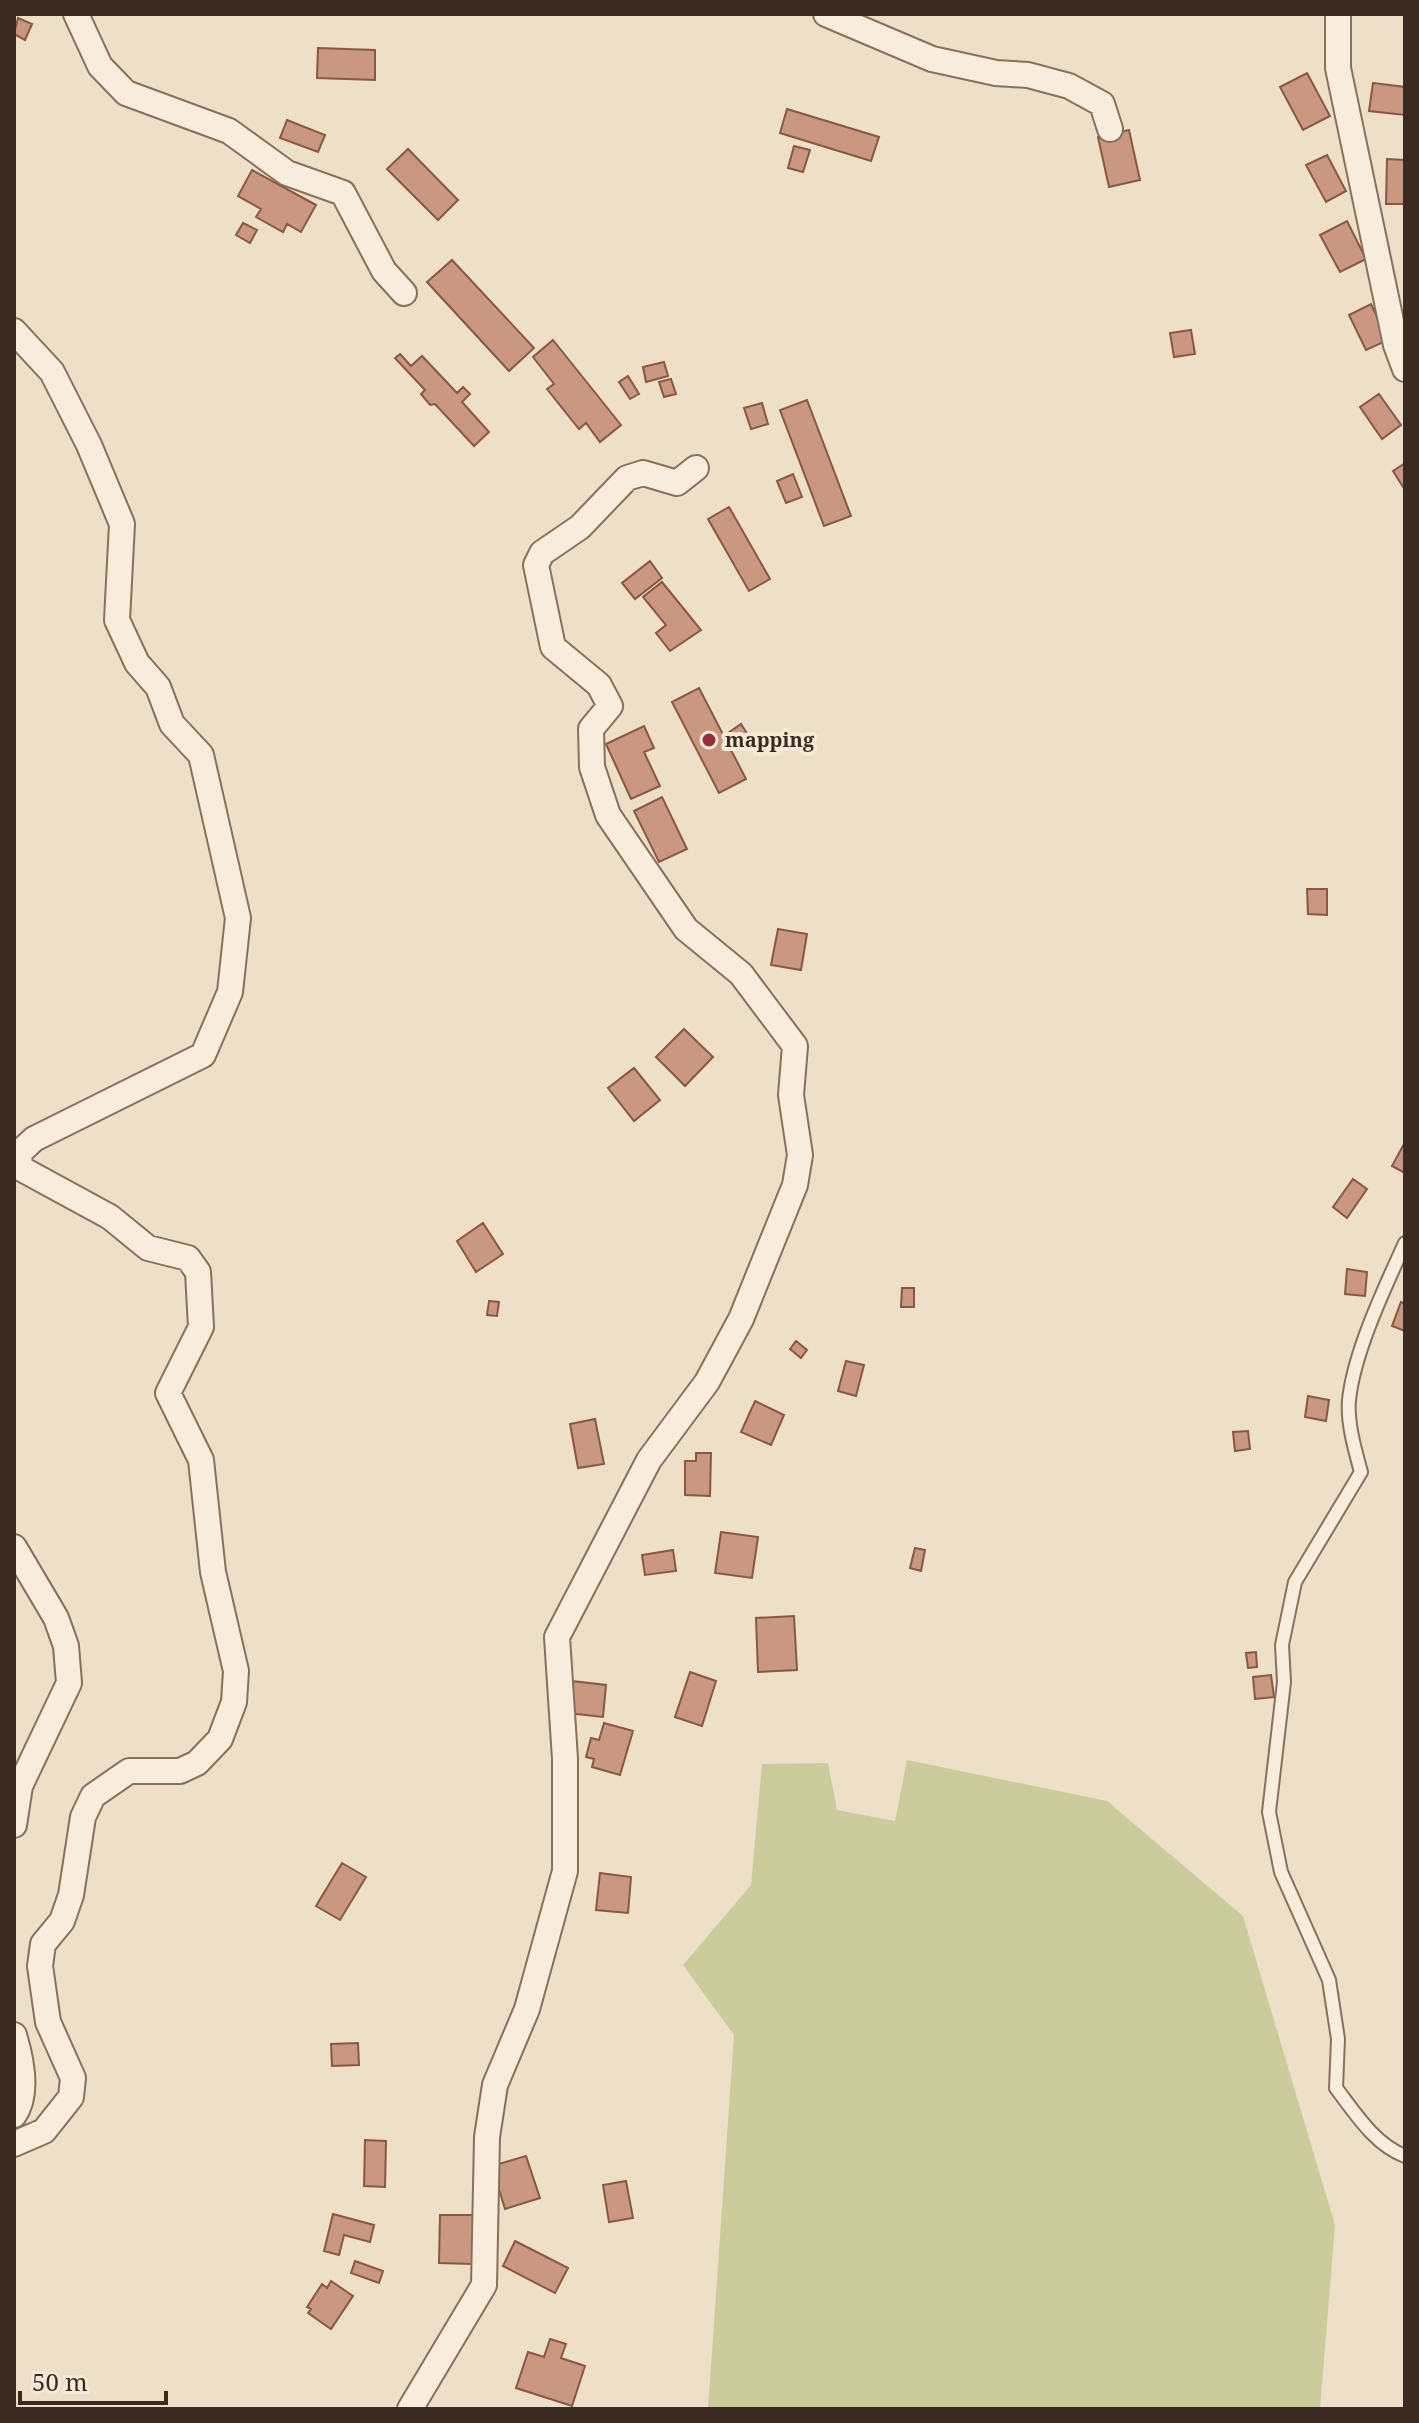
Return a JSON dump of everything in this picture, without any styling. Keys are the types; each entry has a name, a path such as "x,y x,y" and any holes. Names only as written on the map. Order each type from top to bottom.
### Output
{"street":[{"path":"76,14 100,66 126,93 229,131 287,173 343,193 384,271 404,293"},
{"path":"826,14 932,59 996,73 1028,75 1069,86 1102,104 1110,129"},
{"path":"1338,14 1338,68 1396,345 1405,369"},
{"path":"14,331 52,372 89,445 122,524 117,620 137,663 158,687 172,724 201,755 238,918 230,992 203,1055 34,1139 19,1153 20,1168 110,1217 148,1248 188,1258 198,1272 201,1327 168,1393 201,1460 213,1572 236,1671 234,1702 220,1739 197,1763 180,1771 129,1771 93,1796 88,1806 71,1895 62,1921 43,1944 40,1966 48,2022 73,2078 71,2097 44,2131 14,2144"},
{"path":"410,2409 484,2285 487,2137 495,2085 527,2009 565,1871 565,1759 557,1637 649,1460 707,1382 741,1319 795,1185 800,1155 791,1095 795,1046 741,974 686,929 608,815 592,767 591,729 610,706 599,685 553,647 536,565 542,553 580,527 627,478 643,473 677,483 696,468"},
{"path":"14,1547 56,1618 66,1646 69,1683 20,1786 14,1825"},
{"path":"14,2035 19,2051 23,2098 14,2115"}],"lane":[{"path":"1405,1243 1378,1302 1349,1400 1353,1444 1361,1472 1295,1582 1282,1645 1284,1682 1273,1751 1269,1812 1281,1872 1329,1980 1338,2039 1336,2088 1371,2132 1405,2156"}],"green space":[{"path":"907,1760 1107,1801 1243,1916 1335,2225 1320,2409 708,2409 734,2035 683,1965 751,1885 762,1764 828,1763 837,1810 895,1821"}],"building":[{"path":"18,18 32,24 25,40 14,34"},
{"path":"318,48 375,50 375,80 317,78"},
{"path":"1307,73 1330,116 1303,130 1280,87"},
{"path":"1373,83 1405,87 1405,115 1369,111"},
{"path":"787,109 879,137 871,161 780,133"},
{"path":"287,120 325,135 318,152 280,138"},
{"path":"1129,130 1140,180 1109,187 1098,137"},
{"path":"794,146 810,150 803,172 788,168"},
{"path":"408,149 458,200 438,220 387,169"},
{"path":"1327,155 1346,191 1326,202 1306,165"},
{"path":"1387,159 1405,160 1405,204 1386,204"},
{"path":"252,170 316,205 301,232 287,224 283,232 256,217 261,209 238,196"},
{"path":"1347,221 1366,259 1340,272 1320,235"},
{"path":"243,223 257,230 250,243 236,235"},
{"path":"452,260 534,348 509,371 427,282"},
{"path":"1371,304 1388,340 1366,350 1349,315"},
{"path":"1191,330 1195,354 1174,357 1170,333"},
{"path":"553,340 621,425 600,442 586,423 579,429 547,389 554,384 533,357"},
{"path":"400,354 411,366 422,356 457,393 463,387 470,394 462,402 489,432 474,446 435,404 430,405 421,394 425,390 395,358"},
{"path":"664,362 668,376 646,382 643,367"},
{"path":"628,376 639,394 630,399 619,382"},
{"path":"671,379 676,394 664,397 659,382"},
{"path":"1379,394 1401,425 1382,439 1360,407"},
{"path":"807,400 851,516 824,526 780,410"},
{"path":"762,403 768,424 751,429 744,408"},
{"path":"1405,463 1405,490 1393,471"},
{"path":"793,474 802,497 786,503 777,481"},
{"path":"729,507 770,579 749,591 708,519"},
{"path":"650,561 662,578 635,599 622,583"},
{"path":"662,582 701,630 670,651 656,633 666,625 643,597"},
{"name":"mapping","path":"699,688 746,779 719,793 672,702"},
{"path":"741,724 752,741 739,750 728,733"},
{"path":"644,726 654,748 644,752 660,786 631,799 606,744"},
{"path":"662,797 687,849 659,862 634,811"},
{"path":"1307,889 1327,889 1327,915 1308,914"},
{"path":"778,929 807,934 801,970 771,965"},
{"path":"684,1029 713,1057 685,1086 656,1057"},
{"path":"634,1068 660,1100 634,1121 608,1088"},
{"path":"1405,1142 1405,1173 1392,1166"},
{"path":"1353,1179 1367,1189 1347,1218 1333,1207"},
{"path":"483,1223 503,1254 476,1272 457,1241"},
{"path":"1347,1269 1367,1272 1365,1296 1345,1294"},
{"path":"902,1288 914,1288 914,1307 901,1307"},
{"path":"489,1301 499,1302 497,1316 487,1315"},
{"path":"1401,1302 1405,1304 1405,1331 1392,1326"},
{"path":"796,1341 807,1350 801,1358 790,1349"},
{"path":"846,1361 864,1365 856,1396 838,1391"},
{"path":"1308,1396 1329,1400 1326,1421 1305,1417"},
{"path":"755,1401 784,1415 771,1445 741,1432"},
{"path":"595,1419 604,1464 578,1468 570,1424"},
{"path":"1248,1431 1250,1449 1235,1451 1233,1432"},
{"path":"696,1453 711,1453 710,1496 685,1495 685,1461 696,1461"},
{"path":"721,1532 758,1537 752,1578 715,1573"},
{"path":"915,1548 925,1550 921,1571 910,1568"},
{"path":"673,1550 676,1571 645,1575 642,1555"},
{"path":"794,1616 797,1670 758,1672 756,1618"},
{"path":"1256,1652 1257,1667 1248,1668 1246,1653"},
{"path":"690,1672 716,1681 702,1726 675,1717"},
{"path":"1271,1675 1274,1697 1255,1699 1253,1677"},
{"path":"572,1681 606,1685 603,1717 568,1713"},
{"path":"604,1723 633,1731 620,1775 592,1767 594,1759 586,1757 591,1738 599,1740"},
{"path":"342,1863 366,1877 340,1920 316,1906"},
{"path":"600,1873 631,1877 628,1913 596,1910"},
{"path":"358,2043 359,2065 332,2066 331,2044"},
{"path":"365,2140 386,2141 385,2187 364,2186"},
{"path":"526,2156 540,2198 505,2209 492,2166"},
{"path":"626,2181 633,2218 609,2222 603,2185"},
{"path":"333,2214 374,2225 370,2242 344,2235 339,2255 324,2251"},
{"path":"440,2215 473,2215 473,2264 439,2263"},
{"path":"515,2241 568,2268 555,2293 503,2266"},
{"path":"355,2261 383,2271 379,2283 351,2273"},
{"path":"331,2281 353,2296 331,2329 308,2313 311,2309 307,2307 322,2284 327,2288"},
{"path":"550,2339 566,2344 561,2358 585,2366 572,2406 516,2388 528,2352 544,2357"}],"place":[{"name":"mapping","path":"709,740"}]}
